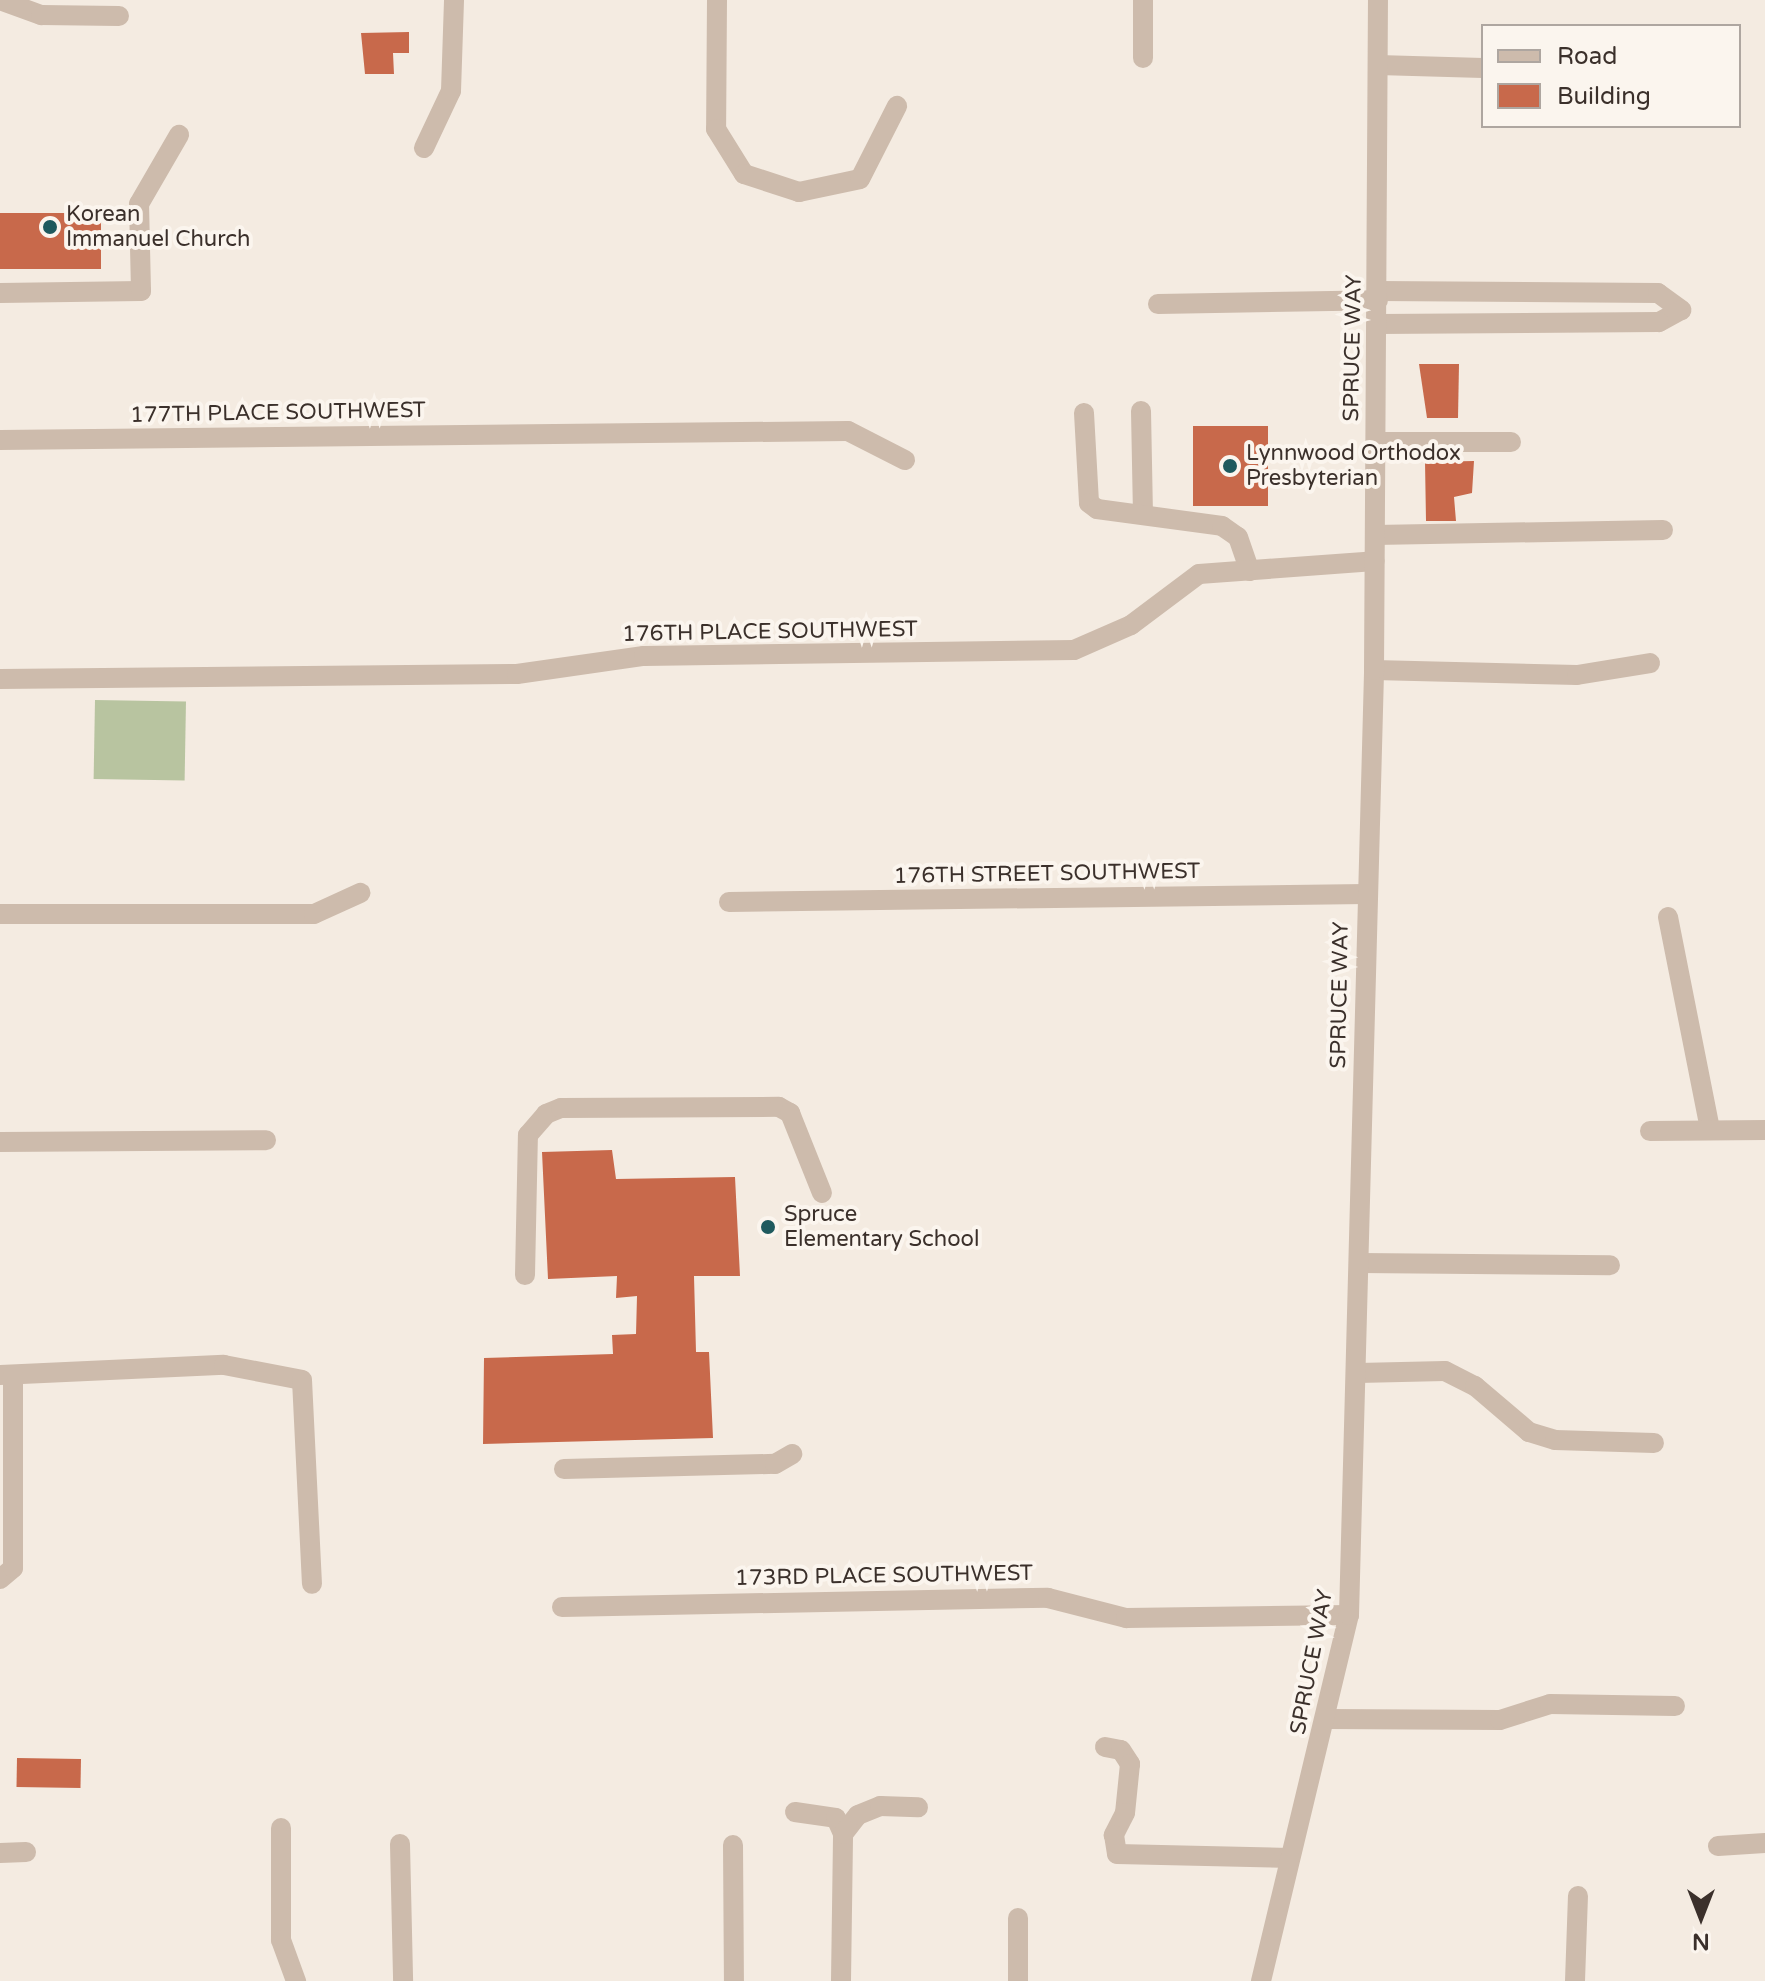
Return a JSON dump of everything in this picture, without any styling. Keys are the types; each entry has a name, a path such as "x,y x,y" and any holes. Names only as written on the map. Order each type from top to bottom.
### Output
{"street":[{"path":"0,0 41,15 119,16"},
{"path":"424,148 451,91 454,0"},
{"path":"717,0 716,129 744,174 799,192 860,179 887,136 897,106"},
{"path":"1143,0 1143,58"},
{"name":"SPRUCE WAY","path":"1261,1981 1328,1719 1349,1615 1358,1373 1366,894 1374,670 1379,324 1378,0"},
{"path":"1378,65 1481,68"},
{"path":"0,293 141,291 139,204 179,135"},
{"path":"1158,304 1378,296 1658,293 1681,310 1659,322 1379,324"},
{"path":"1141,411 1143,514"},
{"path":"1084,413 1089,503 1097,509 1231,530 1250,571"},
{"name":"177TH PLACE SOUTHWEST","path":"0,440 848,431 905,460"},
{"path":"1376,442 1511,442"},
{"path":"1375,535 1663,530"},
{"name":"176TH PLACE SOUTHWEST","path":"0,679 517,674 644,656 1074,650 1131,625 1199,574 1375,561"},
{"path":"1374,670 1577,675 1650,663"},
{"path":"0,914 314,914 360,893"},
{"name":"176TH STREET SOUTHWEST","path":"729,902 1366,894"},
{"path":"1668,917 1710,1129"},
{"path":"525,1275 528,1135 546,1114 561,1108 779,1107 790,1113 822,1193"},
{"path":"1650,1131 1765,1130"},
{"path":"0,1142 266,1140"},
{"path":"1360,1263 1610,1265"},
{"path":"0,1579 13,1568 6,1375 224,1365 302,1380 312,1584"},
{"path":"1358,1373 1445,1371 1475,1386 1529,1432 1555,1440 1654,1443"},
{"path":"564,1469 775,1464 792,1454"},
{"name":"173RD PLACE SOUTHWEST","path":"562,1607 1048,1598 1126,1618 1349,1615"},
{"path":"1328,1719 1500,1720 1550,1704 1675,1706"},
{"path":"1105,1747 1121,1750 1130,1764 1125,1813 1114,1835 1117,1854 1290,1858"},
{"path":"843,1834 858,1815 880,1806 918,1807"},
{"path":"795,1812 836,1818 843,1834 841,1981"},
{"path":"281,1828 281,1940 296,1981"},
{"path":"1718,1846 1765,1843"},
{"path":"400,1844 403,1981"},
{"path":"733,1845 734,1981"},
{"path":"0,1853 26,1852"},
{"path":"1575,1981 1578,1896"},
{"path":"1018,1918 1018,1981"}],"green space":[{"path":"95,700 186,702 185,781 94,779"}],"building":[{"path":"409,32 409,53 393,53 394,74 365,74 361,33"},
{"name":"Korean Immanuel Church","path":"0,213 101,213 101,269 0,269"},
{"path":"1419,364 1459,364 1458,418 1427,418"},
{"name":"Lynnwood Orthodox Presbyterian","path":"1193,426 1268,426 1268,506 1193,506"},
{"path":"1474,461 1472,493 1454,497 1456,521 1426,521 1425,462"},
{"name":"Spruce Elementary School","path":"612,1150 616,1179 735,1177 740,1276 694,1276 696,1352 709,1352 713,1438 483,1444 484,1358 613,1354 612,1335 636,1334 637,1296 616,1298 617,1276 548,1279 542,1152"},
{"path":"17,1758 81,1759 80,1788 16,1787"}],"place":[{"name":"Korean Immanuel Church","path":"50,227"},
{"name":"Lynnwood Orthodox Presbyterian","path":"1230,466"},
{"name":"Spruce Elementary School","path":"768,1227"}]}
